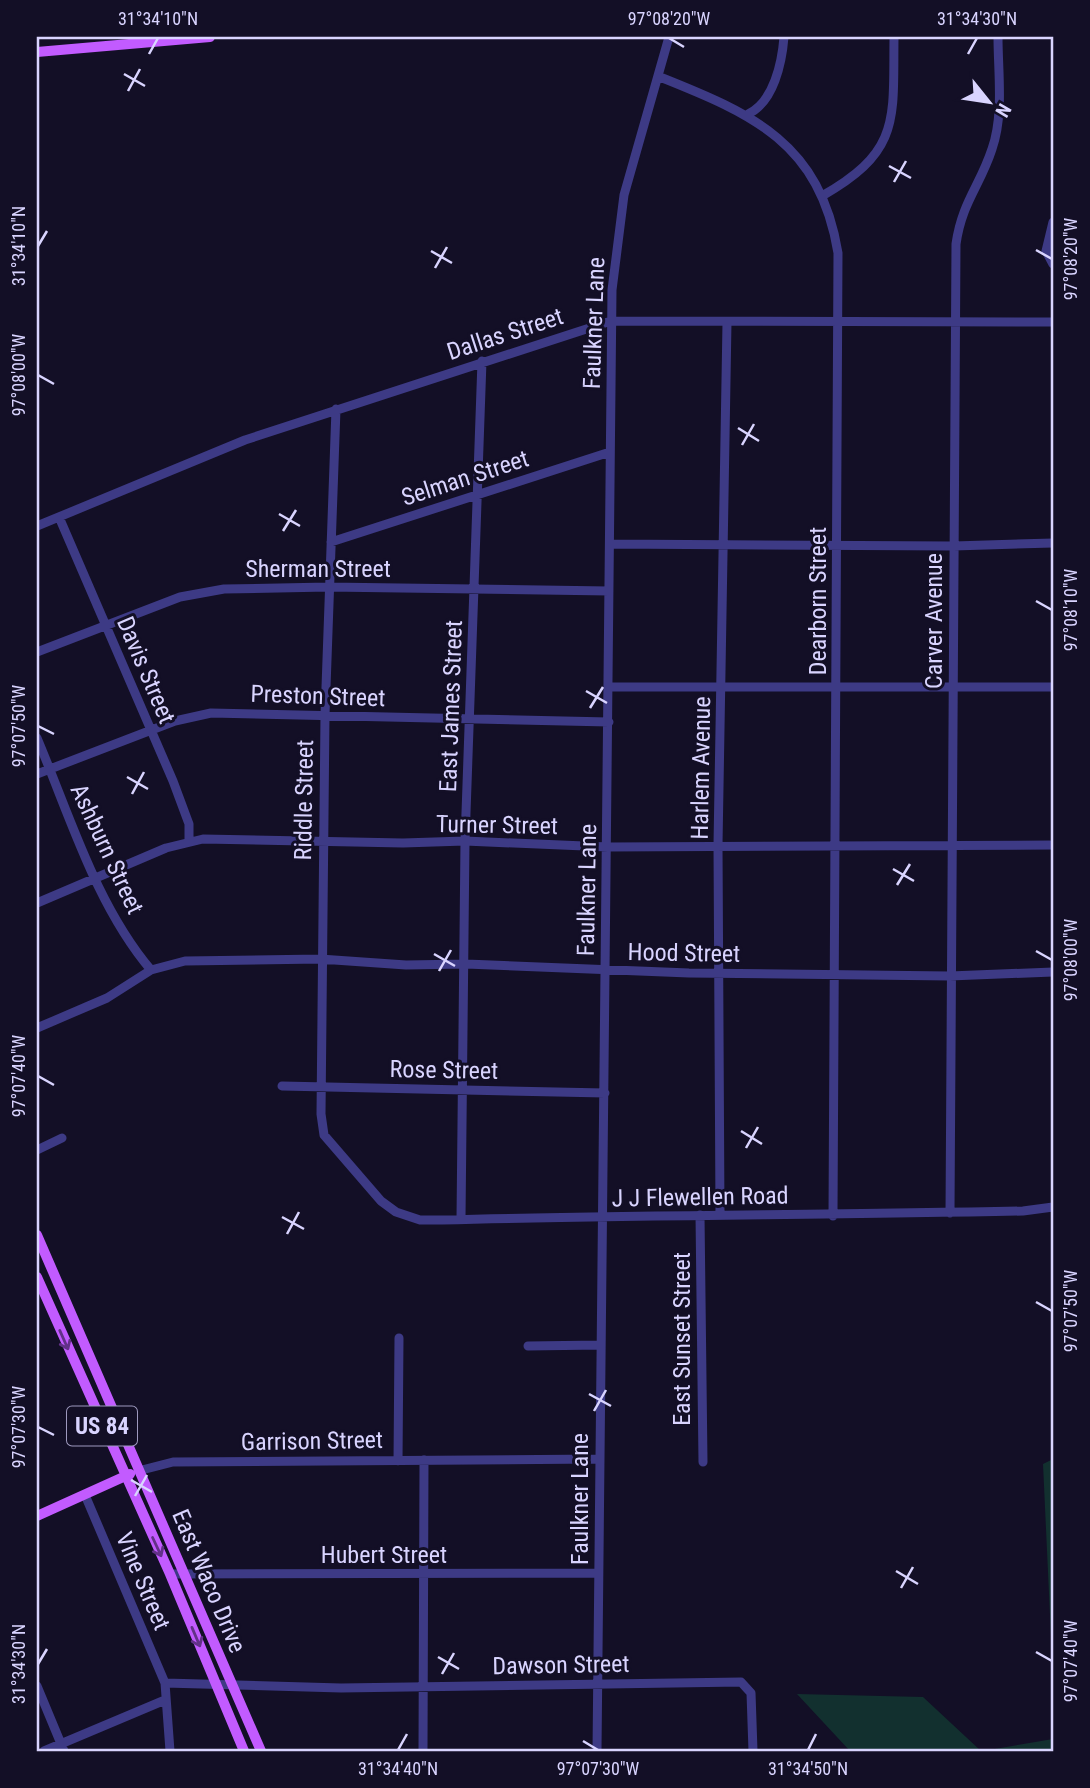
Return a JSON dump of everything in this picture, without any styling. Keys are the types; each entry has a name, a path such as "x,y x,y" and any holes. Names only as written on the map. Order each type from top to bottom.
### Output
{"main road":[{"path":"37,52 211,37"},
{"name":"East Waco Drive","path":"37,1235 261,1751"},
{"name":"East Waco Drive","path":"37,1277 170,1574 244,1751"},
{"name":"Garrison Street","path":"37,1516 138,1471"}],"street":[{"name":"Faulkner Lane","path":"597,1751 613,260 624,195 669,37"},
{"path":"748,114 764,98 776,77 784,37"},
{"path":"822,196 860,173 875,157 887,136 893,107 894,37"},
{"name":"Carver Avenue","path":"950,1213 954,321 958,228 996,137 998,37"},
{"name":"Dearborn Street","path":"660,76 748,114 792,150 822,196 838,253 833,1216"},
{"path":"1053,222 1046,251 1053,264"},
{"name":"Dallas Street","path":"37,526 212,452 336,408 611,321 1053,322"},
{"name":"Harlem Avenue","path":"720,1214 718,845 727,322"},
{"name":"East James Street","path":"461,1219 465,1089 465,841 482,361"},
{"name":"Riddle Street","path":"336,408 328,587 320,1087 324,1135 361,1179"},
{"name":"Selman Street","path":"331,542 610,452"},
{"name":"Davis Street","path":"59,517 189,824 189,841"},
{"path":"610,544 954,546 1053,543"},
{"name":"Sherman Street","path":"37,652 180,597 224,589 328,587 609,591"},
{"path":"608,687 1053,687"},
{"name":"Preston Street","path":"37,774 187,717 211,713 609,722"},
{"name":"Ashburn Street","path":"37,738 96,878 124,930 151,970"},
{"name":"Turner Street","path":"37,903 189,841 220,838 465,841 608,847 1053,845"},
{"name":"Hood Street","path":"37,1028 107,998 151,970 179,961 320,959 406,965 466,964 604,971 950,976 1053,972"},
{"name":"Rose Street","path":"282,1086 604,1093"},
{"path":"37,1150 62,1139"},
{"name":"J J Flewellen Road","path":"361,1179 396,1212 421,1220 720,1214 833,1216 1023,1211 1053,1207"},
{"name":"East Sunset Street","path":"701,1215 703,1462"},
{"path":"398,1461 399,1338"},
{"path":"528,1346 600,1345"},
{"name":"Garrison Street","path":"138,1471 173,1462 599,1458"},
{"path":"423,1751 424,1460"},
{"name":"Vine Street","path":"85,1494 165,1683"},
{"name":"Hubert Street","path":"170,1574 598,1573"},
{"name":"Dawson Street","path":"165,1683 341,1688 741,1682 751,1693 753,1751"},
{"path":"165,1683 170,1751"},
{"path":"37,1686 63,1748"},
{"path":"44,1751 63,1748 165,1700"}],"green space":[{"path":"1053,1459 1053,1680 1043,1464"},
{"path":"797,1694 923,1697 981,1751 850,1751"},
{"path":"1053,1739 1053,1751 983,1751"}]}
